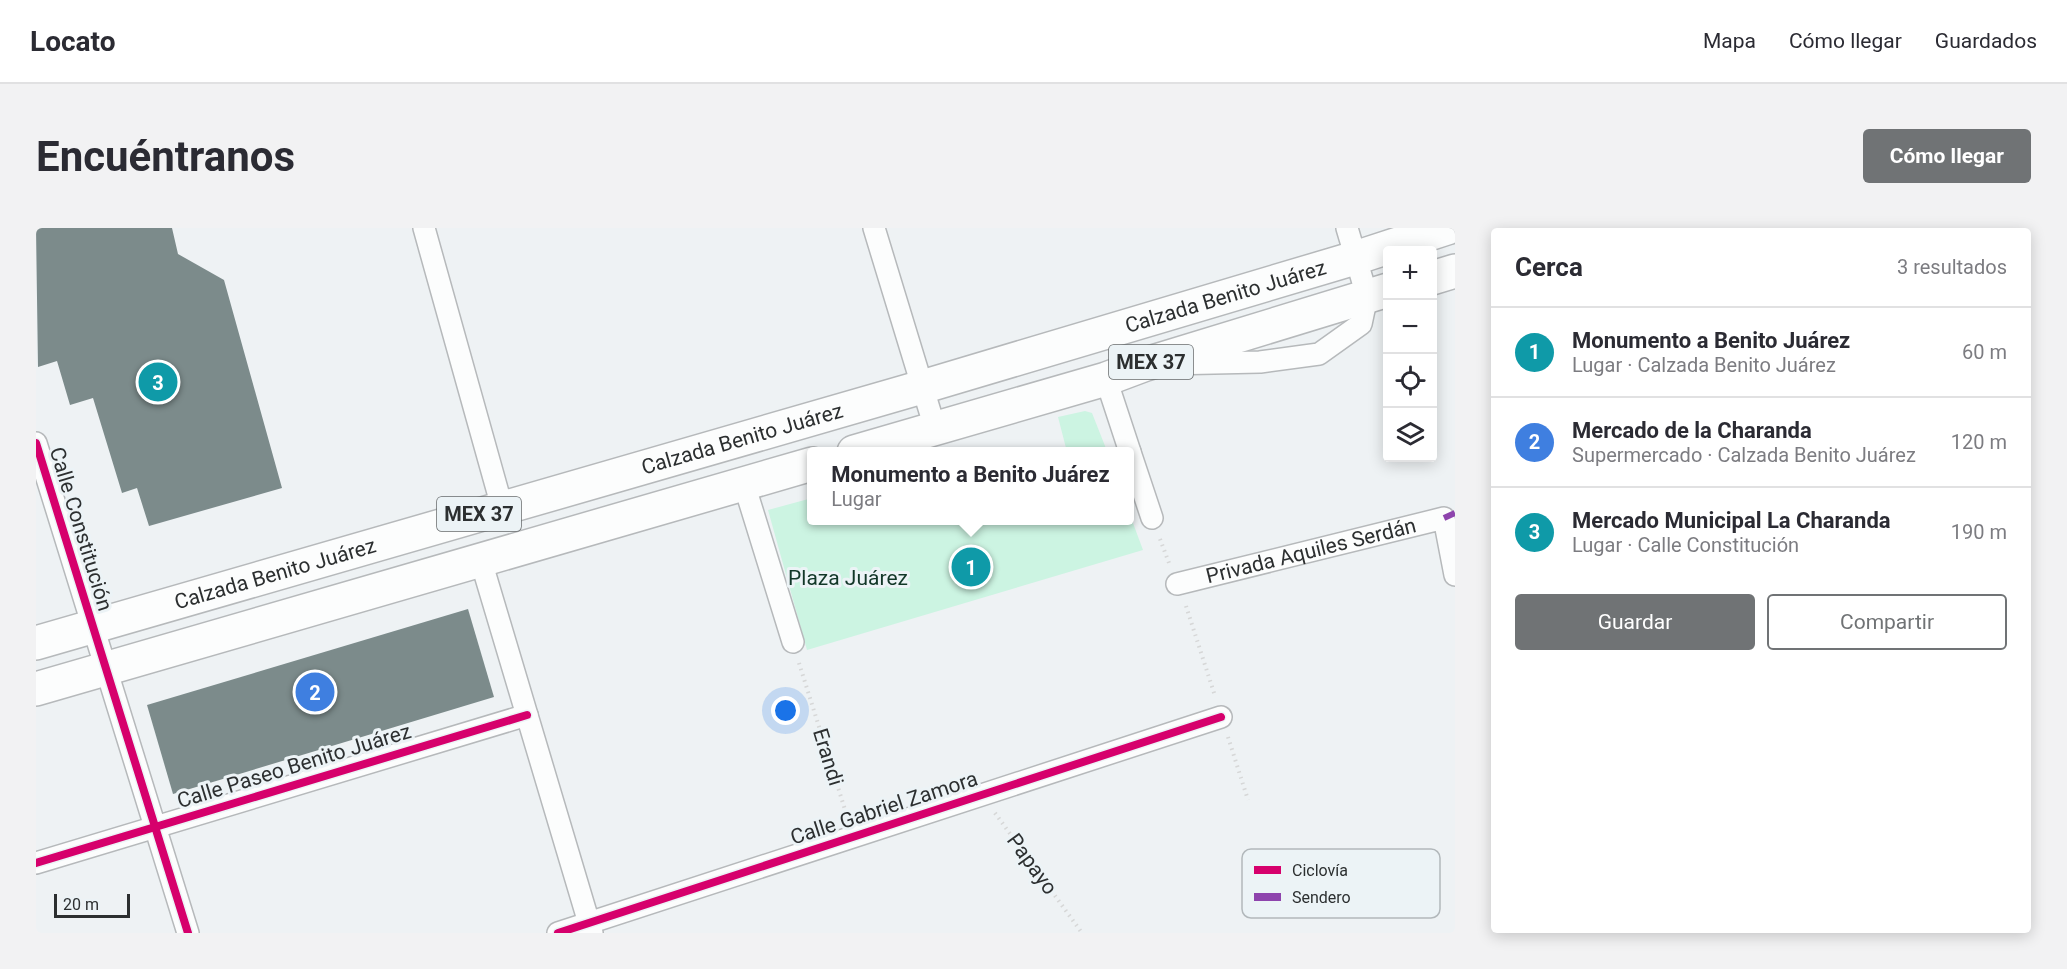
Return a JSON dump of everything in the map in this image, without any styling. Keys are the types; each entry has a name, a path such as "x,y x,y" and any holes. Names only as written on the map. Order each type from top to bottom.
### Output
{"main road":[{"name":"Calzada Benito Juárez","path":"36,643 922,387 1351,243 1447,228"},
{"path":"1437,276 1455,271"},
{"name":"Calzada Benito Juárez","path":"871,447 1106,379 1146,364 1377,293"},
{"name":"MEX 37","path":"36,689 807,465"}],"street":[{"path":"424,228 502,507"},
{"path":"874,228 935,428"},
{"path":"1351,243 1377,293"},
{"path":"1106,379 1128,447"},
{"name":"Calle Constitución","path":"36,443 188,933"},
{"path":"1134,464 1152,518"},
{"path":"744,484 793,642"},
{"name":"Privada Aquiles Serdán","path":"1177,584 1444,518 1455,575"},
{"path":"481,561 591,928"},
{"name":"Calle Paseo Benito Juárez","path":"36,863 527,715"},
{"name":"Calle Gabriel Zamora","path":"558,933 591,928 853,837 1221,717"}],"path":[{"path":"1152,518 1177,584"}],"green space":[{"path":"1085,411 1092,413 1105,447 1066,447 1058,417"},
{"name":"Plaza Juárez","path":"807,499 807,525 1134,525 1143,550 807,650 768,510"}],"building":[{"path":"36,228 172,228 178,254 224,280 282,488 149,526 137,488 122,493 93,398 70,405 57,361 38,367"},
{"path":"468,609 494,697 173,794 147,705"}],"marked path":[{"path":"1444,518 1455,513"}],"cycle path":[{"path":"36,443 188,933"},
{"path":"36,863 527,715"},
{"path":"558,933 1221,717"}],"place":[{"name":"Mercado Municipal La Charanda","path":"158,382"},
{"name":"Monumento a Benito Juárez","path":"971,567"},
{"name":"Mercado de la Charanda","path":"315,692"}]}
